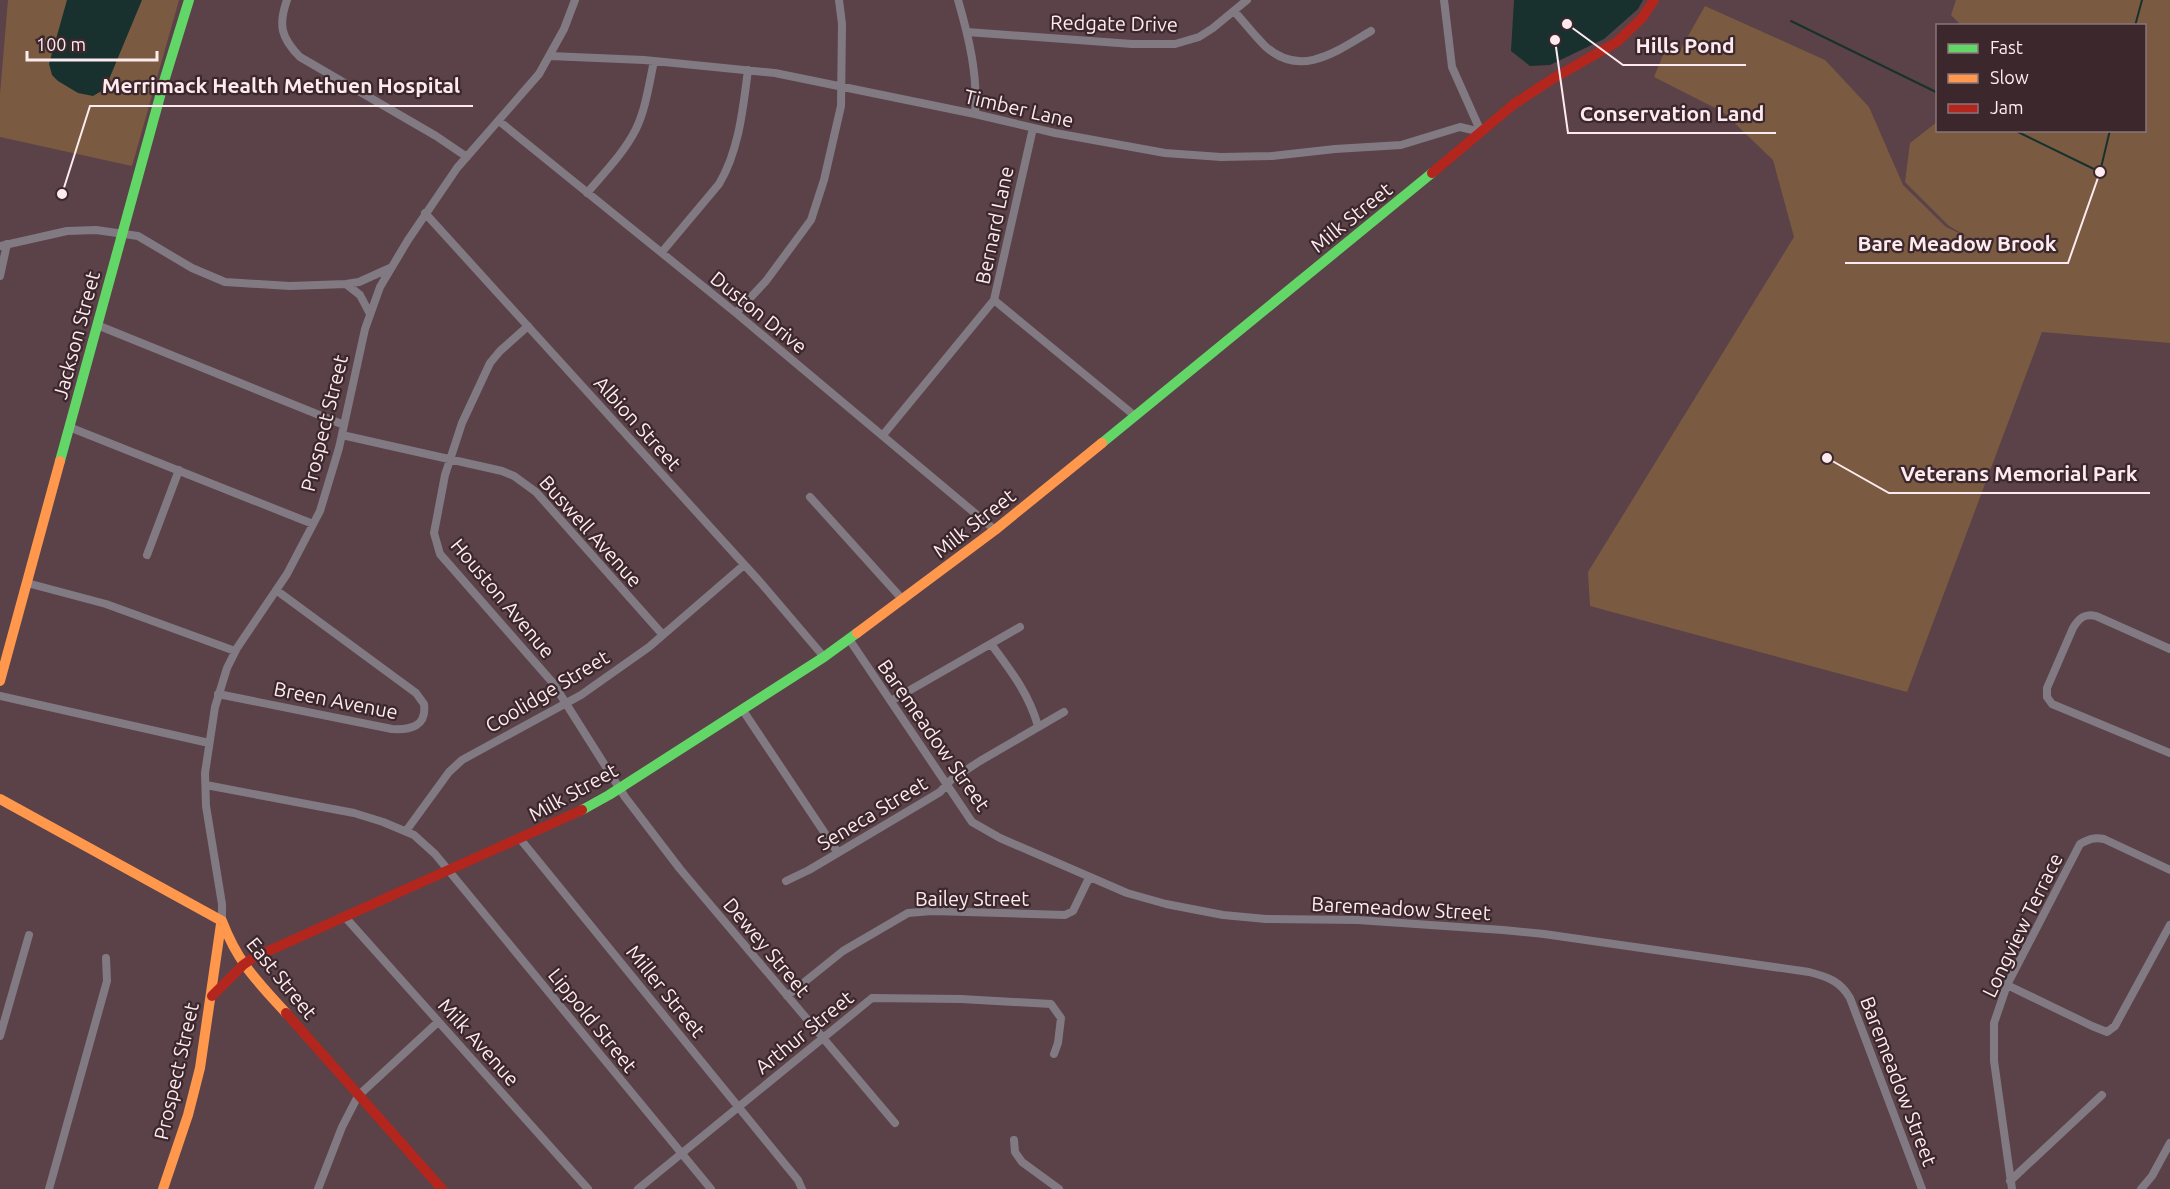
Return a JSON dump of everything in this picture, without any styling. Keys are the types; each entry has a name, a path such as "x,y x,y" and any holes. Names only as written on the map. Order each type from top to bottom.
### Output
{"street":[{"name":"Jackson Street","path":"0,681 165,78 189,0"},
{"path":"287,0 282,24 284,37 300,57 436,136 467,157"},
{"name":"Prospect Street","path":"163,1189 188,1114 212,996 222,921 222,904 206,806 206,785 209,743 218,694 227,668 276,590 313,524 330,482 359,354 380,287 426,213 467,157 527,90 550,56 575,0"},
{"path":"736,313 766,281 811,220 824,180 841,106 842,24 839,0"},
{"path":"958,0 968,32 974,63 975,114"},
{"name":"Redgate Drive","path":"968,32 1121,43 1175,44 1199,37 1247,0"},
{"path":"1444,0 1452,67 1481,132"},
{"name":"Milk Street","path":"243,965 253,958 571,816 620,788 824,657 995,530 1514,104 1617,42 1642,18 1654,0"},
{"path":"1234,11 1265,46 1277,55 1292,61 1318,59 1335,53 1371,32"},
{"name":"Timber Lane","path":"550,56 654,61 748,70 840,86 1089,140 1165,153 1221,157 1272,156 1335,148 1401,145 1460,127 1481,132"},
{"path":"587,193 636,130 643,111 654,61"},
{"path":"662,252 719,184 726,172 736,140 748,70"},
{"name":"Duston Drive","path":"499,121 736,313 995,530"},
{"name":"Bernard Lane","path":"883,435 994,300 1033,128"},
{"name":"Albion Street","path":"426,213 744,565 824,657"},
{"path":"0,276 3,245 67,231 96,230 138,236 192,268 225,282 290,286 346,284 359,282 391,268"},
{"path":"346,284 360,295 370,314"},
{"path":"994,300 1135,416"},
{"path":"97,326 344,425"},
{"name":"Houston Avenue","path":"528,326 490,363 473,397 450,460 434,533 440,554 531,656 567,703 620,788"},
{"path":"69,427 313,524"},
{"name":"Buswell Avenue","path":"342,435 502,471 514,476 526,484 663,635"},
{"path":"147,555 179,470"},
{"path":"810,496 903,600"},
{"name":"Coolidge Street","path":"406,831 449,772 462,760 581,695 663,635 744,565"},
{"path":"27,583 106,604 236,651"},
{"name":"Breen Avenue","path":"218,694 392,729 411,729 423,718 424,704 416,693 276,590"},
{"path":"2170,649 2096,616 2084,616 2073,628 2049,680 2047,697 2052,704 2170,753"},
{"path":"891,701 1020,627"},
{"name":"Baremeadow Street","path":"849,639 965,813 980,827 1089,878 1149,900 1223,915 1266,920 1358,920 1503,930 1809,972 1826,977 1840,985 1850,998 1923,1189"},
{"path":"991,644 1027,695 1038,726"},
{"path":"0,696 209,743"},
{"path":"742,709 838,853"},
{"name":"Seneca Street","path":"786,881 940,792 946,785 980,761 1064,712"},
{"name":"Lippold Street","path":"206,785 354,813 406,831 424,843 450,871 711,1189"},
{"name":"Dewey Street","path":"620,788 680,869 895,1123"},
{"path":"0,799 222,921"},
{"name":"Longview Terrace","path":"2011,1185 1993,1040 1994,1023 2007,985 2080,844 2088,839 2104,839 2170,870"},
{"name":"Miller Street","path":"521,840 739,1106 798,1180 802,1189"},
{"name":"Bailey Street","path":"787,996 843,951 908,913 921,911 1065,915 1073,911 1089,878"},
{"name":"Milk Avenue","path":"345,917 588,1189"},
{"name":"East Street","path":"222,921 231,945 243,965 358,1095 432,1184 442,1189"},
{"path":"2007,985 2107,1032 2115,1026 2170,925"},
{"path":"0,1036 29,935"},
{"path":"49,1189 107,981 105,958"},
{"name":"Prospect Street","path":"212,996 243,965"},
{"name":"Arthur Street","path":"639,1189 872,998 1051,1004 1061,1018 1058,1043 1054,1053"},
{"path":"318,1189 345,1119 358,1095 438,1022"},
{"path":"2011,1185 2102,1095"},
{"path":"1014,1140 1017,1156 1059,1189"},
{"path":"2141,1189 2152,1176 2170,1143"}],"shaded area":[{"path":"8,0 179,0 132,166 0,137 0,94"},
{"path":"67,0 142,0 105,89 93,96 78,93 58,81 52,75 49,64"},
{"path":"1514,0 1643,0 1638,9 1604,39 1550,65 1530,66 1511,51"},
{"path":"1956,0 2170,0 2170,343 2042,332 1907,692 1590,606 1588,572 1794,237 1773,160 1723,112 1654,77 1666,48 1678,54 1705,6 1825,60 1869,107 1903,185 1946,227 1970,238 1949,226 1905,182 1910,143 1936,123 1936,132 2146,132 2146,24 1960,24 1951,15"}],"waterway":[{"path":"2136,24 2142,0"},
{"path":"1791,21 1936,92"},
{"path":"2018,132 2100,172 2110,132"}],"traffic: fast":[{"path":"60,461 165,78 189,0"},
{"path":"1102,443 1432,173"},
{"path":"582,810 824,657 857,633"}],"traffic: slow":[{"path":"857,633 995,530 1102,443"},
{"path":"0,681 60,461"},
{"path":"0,799 222,921 242,960 257,981 286,1013"},
{"path":"163,1189 188,1115 200,1068 221,924"}],"traffic: jam":[{"path":"1432,173 1514,104 1617,42 1642,18 1654,0"},
{"path":"212,996 253,958 582,810"},
{"path":"286,1013 442,1189"}],"place":[{"name":"Hills Pond","path":"1567,24"},
{"name":"Conservation Land","path":"1555,40"},
{"name":"Bare Meadow Brook","path":"2100,172"},
{"name":"Merrimack Health Methuen Hospital","path":"62,194"},
{"name":"Veterans Memorial Park","path":"1827,458"}]}
